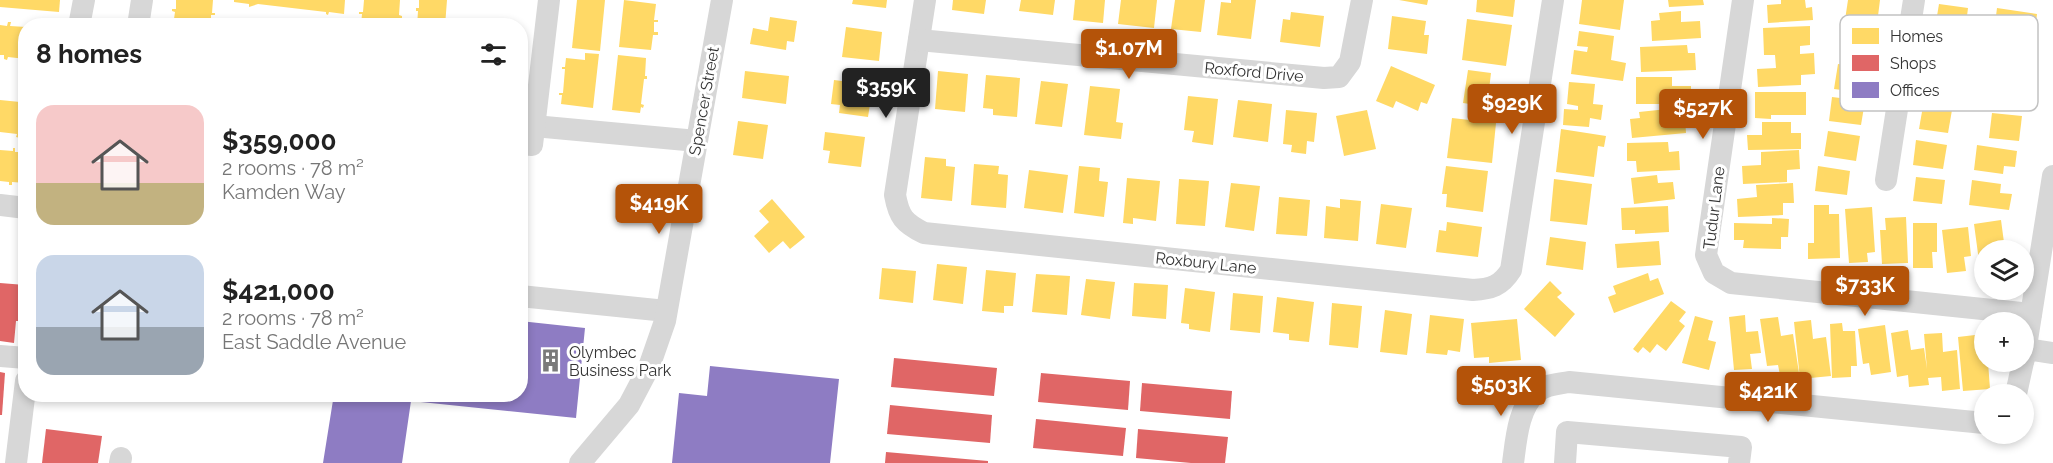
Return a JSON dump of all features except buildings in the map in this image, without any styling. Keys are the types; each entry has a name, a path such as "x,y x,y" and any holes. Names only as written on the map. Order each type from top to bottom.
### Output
{"street":[{"path":"81,18 84,0"},
{"path":"139,18 142,0"},
{"path":"528,129 549,0"},
{"name":"Spencer Street","path":"580,463 629,405 649,367 666,311 722,0"},
{"path":"919,40 925,0"},
{"name":"Roxford Drive","path":"919,40 1324,78 1339,77 1350,62 1362,0"},
{"name":"Roxbury Lane","path":"919,40 895,195 898,211 909,225 924,233 1473,290 1491,289 1504,282 1511,270 1553,0"},
{"name":"Tudur Lane","path":"1743,0 1706,255 1714,273 1731,284 2011,312"},
{"path":"1912,15 1914,0"},
{"path":"1886,180 1897,111"},
{"path":"528,135 697,141"},
{"path":"2031,312 2053,176"},
{"path":"0,205 18,207"},
{"path":"528,297 666,311"},
{"path":"2034,356 2053,353"},
{"path":"0,356 18,357"},
{"path":"1513,463 1516,438 1526,406 1537,391 1551,385 1569,382 1974,422"},
{"path":"11,449 21,402"},
{"path":"1565,463 1567,432 1729,457"}],"place":[{"name":"Olymbec Business Park","path":"551,361"}]}
